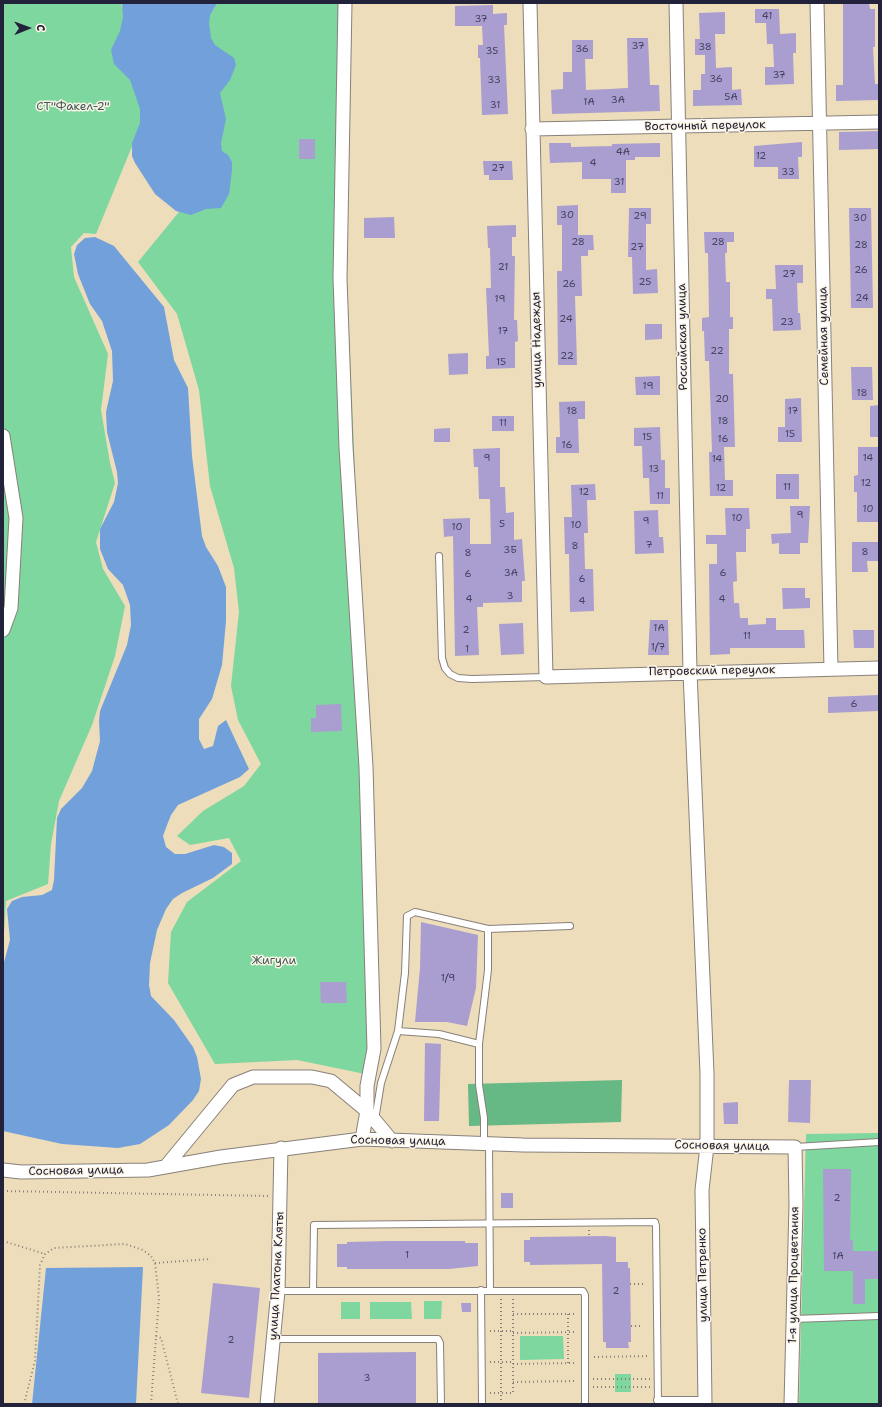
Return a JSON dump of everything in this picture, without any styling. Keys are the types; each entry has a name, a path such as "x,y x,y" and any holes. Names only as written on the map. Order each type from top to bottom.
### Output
{"street":[{"path":"345,3 340,278 346,447 366,775 374,1049 367,1086 371,1115 362,1139"},
{"name":"улица Надежды","path":"530,3 546,676"},
{"name":"Российская улица","path":"676,3 690,672 707,1073 707,1146"},
{"name":"Семейная улица","path":"817,3 830,669"},
{"name":"Восточный переулок","path":"532,129 879,122"},
{"path":"3,436 16,518 11,608 3,630"},
{"name":"Петровский переулок","path":"546,676 879,668"},
{"path":"168,1165 233,1085 253,1077 312,1077 332,1082 371,1115 392,1141"},
{"name":"Сосновая улица","path":"3,1170 21,1172 148,1170 168,1165 281,1148 362,1139 486,1143 795,1147"},
{"name":"улица Петренко","path":"705,1402 702,1190 707,1146"},
{"name":"1-я улица Процветания","path":"791,1404 796,1204 795,1147"},
{"name":"улица Платона Кляты","path":"267,1404 278,1291 281,1148"}],"lane":[{"path":"439,556 442,658 445,668 450,674 458,678 472,679 546,676"},
{"path":"371,1115 398,1031 405,973 407,916 415,912 488,929 570,926"},
{"path":"488,929 488,970 479,1044 479,1086 486,1143 490,1222 490,1290"},
{"path":"398,1031 439,1034 479,1044"},
{"path":"795,1147 879,1142"},
{"path":"313,1291 314,1224 655,1222 658,1402 705,1402"},
{"path":"481,1290 482,1404"},
{"path":"278,1291 583,1291 585,1294 585,1404"},
{"path":"793,1319 879,1316"},
{"path":"274,1339 438,1339 440,1343 441,1404"}],"path":[{"path":"3,1191 281,1196"},
{"path":"3,1241 45,1254"},
{"path":"24,1404 35,1360 40,1265 45,1254 54,1248 125,1244 143,1250 151,1256 155,1263 158,1298 151,1404"},
{"path":"155,1263 211,1259"},
{"path":"630,1284 643,1284"},
{"path":"501,1290 501,1404"},
{"path":"482,1393 513,1393 512,1290"},
{"path":"513,1314 579,1314"},
{"path":"568,1314 568,1363"},
{"path":"631,1326 643,1326"},
{"path":"481,1331 579,1332"},
{"path":"156,1336 162,1338 178,1404"},
{"path":"585,1356 657,1356"},
{"path":"481,1362 579,1363"},
{"path":"593,1379 658,1379"},
{"path":"513,1382 579,1381"},
{"path":"593,1388 658,1387"}],"green space":[{"name":"СТ\"Факел-2\"","path":"3,3 121,3 152,93 96,234 84,233 71,247 74,277 108,354 101,410 115,483 96,542 103,569 125,606 115,656 92,725 59,801 51,844 48,884 6,901 3,948"},
{"name":"Жигули","path":"209,3 351,3 347,282 379,1048 370,1075 297,1060 215,1064 168,983 171,932 187,902 241,861 229,838 190,845 177,836 203,811 244,786 261,764 238,720 231,686 239,612 234,568 210,486 199,390 177,314 138,262 183,207 218,150 205,29"},
{"path":"622,1080 621,1122 469,1126 468,1084"},
{"path":"879,1133 879,1404 799,1404 806,1134"},
{"path":"424,1301 442,1301 441,1319 424,1319"},
{"path":"341,1302 360,1302 360,1319 341,1319"},
{"path":"370,1302 411,1302 412,1319 370,1319"},
{"path":"520,1336 563,1336 564,1359 520,1360"},
{"path":"615,1374 631,1374 631,1392 615,1392"}],"water":[{"path":"122,3 217,3 210,15 209,23 211,38 215,45 234,58 236,65 230,80 220,93 226,119 221,143 222,151 228,155 232,162 229,194 221,208 206,209 191,215 176,211 155,194 135,163 132,156 132,143 140,123 140,109 130,80 114,64 111,50 120,31 123,17"},
{"path":"95,237 114,246 164,307 174,360 188,388 192,456 202,536 206,547 218,566 226,587 226,621 222,665 212,699 199,719 199,739 204,749 213,746 218,726 226,720 249,769 240,777 178,805 171,815 163,836 166,847 175,854 185,854 214,845 224,847 232,853 232,864 213,878 173,899 166,909 157,930 150,963 149,985 151,996 174,1020 193,1047 197,1057 201,1079 199,1091 193,1100 169,1125 140,1144 118,1148 62,1144 3,1131 3,966 10,940 7,909 12,901 22,897 42,895 52,890 54,880 57,818 61,809 82,788 92,771 100,741 100,711 127,645 131,625 130,605 123,585 108,569 100,549 100,529 114,502 118,483 117,472 107,432 106,412 113,381 112,351 102,321 90,304 78,274 74,254 77,245 85,238"},
{"path":"143,1267 136,1404 32,1404 46,1268"}],"building":[{"path":"843,3 869,3 870,9 875,9 875,47 873,47 875,84 879,84 879,100 836,101 836,85 843,85"},
{"path":"493,5 493,14 507,13 507,25 504,25 508,114 482,115 480,58 478,58 478,45 483,45 482,26 455,26 455,6"},
{"path":"755,9 779,9 780,34 796,33 796,53 793,53 794,84 765,85 765,67 774,67 773,44 767,44 766,23 755,23"},
{"path":"725,12 725,34 715,34 716,68 732,67 732,90 741,89 742,105 693,106 693,90 701,90 701,74 705,74 705,55 695,55 695,39 700,39 699,13"},
{"path":"627,38 648,38 650,85 659,85 660,111 552,114 551,90 563,89 563,72 572,72 572,40 593,40 593,59 585,59 586,90 628,88"},
{"path":"879,131 879,149 839,150 839,132"},
{"path":"299,139 315,139 315,159 299,159"},
{"path":"802,142 802,157 798,157 799,179 778,179 778,167 754,167 754,146"},
{"path":"549,143 571,143 571,147 660,143 660,157 635,157 635,160 626,160 626,193 611,193 611,179 582,179 582,162 550,163"},
{"path":"483,161 512,161 513,180 489,180 489,175 484,175"},
{"path":"578,205 578,235 593,235 594,250 588,250 588,256 581,256 582,296 575,296 577,365 558,365 557,271 562,271 562,225 557,225 557,206"},
{"path":"629,208 651,208 651,224 646,224 646,270 657,269 658,293 633,294 632,257 628,257"},
{"path":"849,208 871,208 873,308 851,308"},
{"path":"394,217 395,238 364,238 364,218"},
{"path":"516,225 516,237 512,237 512,256 515,256 514,320 517,320 518,341 515,342 515,368 486,369 486,356 489,356 486,288 491,288 490,248 488,248 487,226"},
{"path":"704,232 734,232 734,242 727,242 727,253 725,253 726,282 730,282 730,317 733,317 733,329 729,329 729,374 733,374 735,447 724,447 725,480 733,480 733,496 710,496 709,452 712,452 709,361 705,361 704,331 702,331 702,318 709,317 708,253 705,253"},
{"path":"775,265 803,265 803,283 797,283 798,313 800,313 801,330 773,331 772,299 766,299 766,289 776,289"},
{"path":"645,324 662,324 662,339 645,340"},
{"path":"468,353 468,374 449,375 448,354"},
{"path":"851,367 872,367 873,400 852,400"},
{"path":"660,376 660,395 636,395 635,377"},
{"path":"801,398 802,442 778,442 778,427 785,427 785,399"},
{"path":"585,401 585,419 578,419 579,453 556,453 556,437 560,437 559,402"},
{"path":"879,405 879,437 870,437 870,406"},
{"path":"492,416 514,416 514,431 492,431"},
{"path":"660,427 661,460 665,460 665,488 670,488 670,504 650,504 649,478 643,478 642,446 634,446 634,428"},
{"path":"450,428 450,442 434,442 434,429"},
{"path":"858,447 878,447 879,522 857,522 857,492 854,492 854,476 858,475"},
{"path":"500,448 500,487 505,487 506,513 514,512 514,540 522,539 525,581 522,581 522,602 483,603 483,607 477,607 479,655 455,656 453,536 444,537 443,519 470,518 470,544 491,544 490,499 479,499 478,467 474,467 473,449"},
{"path":"776,474 799,474 799,499 776,499"},
{"path":"595,484 596,500 587,500 588,533 584,533 585,569 593,569 594,611 570,612 569,554 565,554 564,517 572,517 571,485"},
{"path":"790,506 810,506 808,543 800,543 800,554 779,554 779,543 772,544 771,534 791,533"},
{"path":"725,508 749,508 750,529 746,529 746,552 736,552 737,581 733,582 734,603 739,603 740,618 748,618 748,625 766,624 766,618 776,618 776,630 804,630 805,648 730,648 730,654 710,655 709,564 717,564 717,544 706,544 706,535 726,535"},
{"path":"658,510 659,537 663,537 664,553 635,554 634,511"},
{"path":"852,542 878,542 878,561 867,561 868,572 852,572"},
{"path":"782,588 805,588 805,598 810,598 810,608 783,609"},
{"path":"650,620 668,620 669,655 648,655"},
{"path":"523,623 524,654 501,655 499,624"},
{"path":"853,630 874,630 874,648 854,648"},
{"path":"879,695 879,711 828,713 828,697"},
{"path":"341,704 342,731 311,732 311,718 316,718 316,705"},
{"path":"421,922 478,935 476,988 467,1026 447,1022 415,1022 420,968"},
{"path":"320,982 346,982 347,1003 321,1003"},
{"path":"425,1043 441,1044 439,1121 424,1121"},
{"path":"789,1080 811,1080 810,1123 788,1122"},
{"path":"738,1102 738,1124 724,1124 723,1103"},
{"path":"823,1169 851,1169 850,1240 853,1240 853,1251 879,1251 879,1279 865,1279 865,1304 853,1304 853,1271 824,1271"},
{"path":"501,1193 513,1193 513,1208 501,1208"},
{"path":"530,1237 616,1237 616,1262 628,1262 628,1268 630,1268 631,1342 628,1342 629,1348 606,1348 606,1342 603,1342 602,1264 530,1265 530,1262 524,1262 524,1240 530,1240"},
{"path":"465,1241 465,1243 478,1243 478,1266 449,1269 347,1269 347,1267 337,1267 337,1244 347,1244 347,1242"},
{"path":"213,1283 260,1288 249,1398 201,1393"},
{"path":"461,1303 471,1303 471,1312 462,1312"},
{"path":"416,1352 416,1404 318,1404 318,1353"}]}
